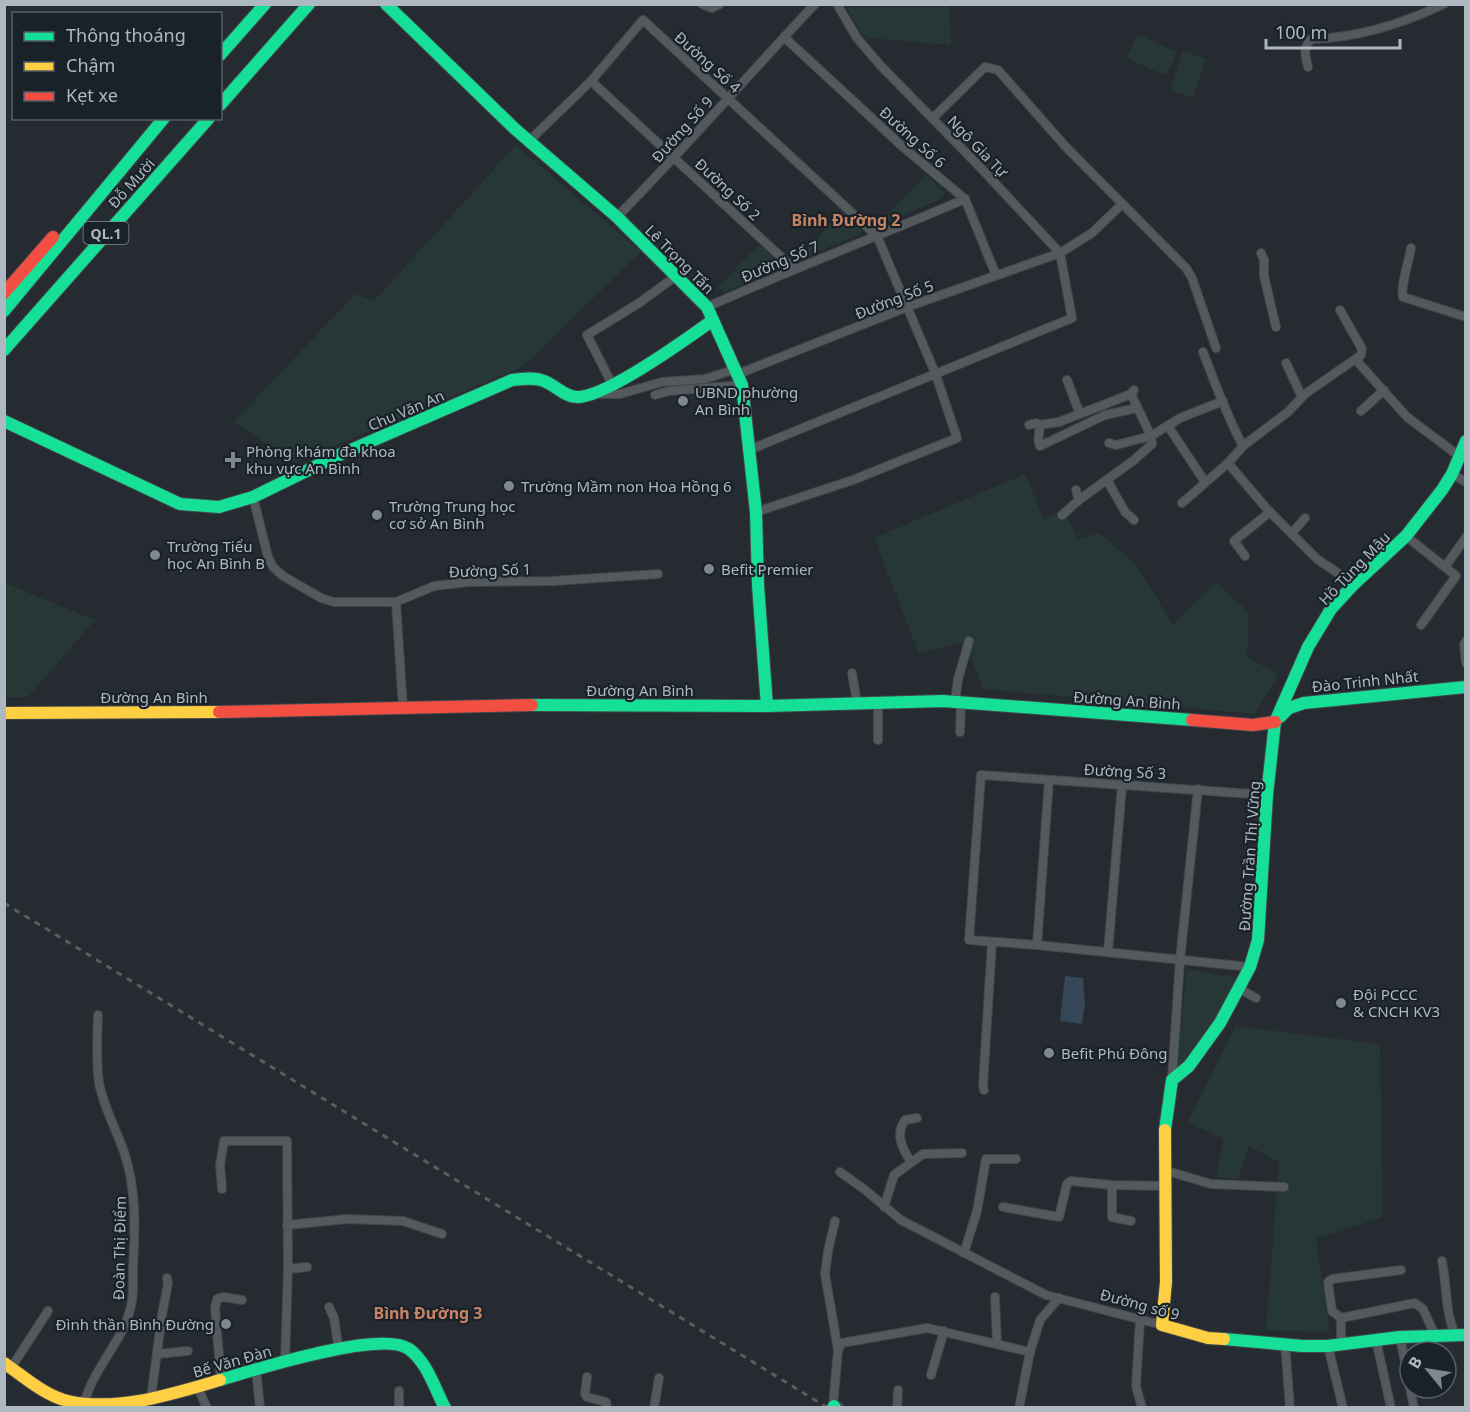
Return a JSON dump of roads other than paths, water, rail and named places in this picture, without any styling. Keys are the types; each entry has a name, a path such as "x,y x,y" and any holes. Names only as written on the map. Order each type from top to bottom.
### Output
{"main road":[{"path":"222,41 253,4"},
{"path":"222,53 266,4"},
{"path":"222,88 296,4"},
{"path":"222,103 309,4"},
{"name":"Lê Trọng Tấn","path":"386,4 529,141 617,217 707,307 739,376 756,512 758,585 767,706"},
{"name":"Đỗ Mười","path":"4,293 153,120"},
{"name":"Đỗ Mười","path":"4,311 162,120"},
{"name":"Đỗ Mười","path":"4,336 194,120"},
{"name":"Đỗ Mười","path":"4,350 207,120"},
{"path":"595,394 674,347 712,320"},
{"name":"Chu Văn An","path":"4,421 180,504 219,507 253,497 337,456 512,380 529,378 543,381 579,398 595,394"},
{"name":"Hồ Tùng Mậu","path":"1275,722 1308,647 1331,609 1354,584 1406,536 1442,490 1452,474 1466,441"},
{"name":"Đào Trinh Nhất","path":"1275,722 1289,708 1304,703 1466,687"},
{"name":"Đường An Bình","path":"4,713 199,712 539,705 767,706 958,702 1252,725 1275,722"},
{"name":"Đường Trần Thị Vững","path":"1172,1080 1189,1066 1220,1023 1250,967 1258,940 1267,795 1275,722"},
{"path":"1162,1325 1166,1282 1164,1134 1172,1080"},
{"name":"Đường số 9","path":"1162,1325 1208,1338 1328,1346 1400,1337 1460,1335"},
{"name":"Bế Văn Đàn","path":"8,1365 49,1393 67,1401 106,1404 151,1398 285,1361 372,1343 407,1347 420,1359 445,1407"}],"street":[{"path":"702,4 712,8 720,4"},
{"name":"Đường Số 9","path":"617,217 675,159 815,4"},
{"name":"Ngô Gia Tự","path":"837,4 864,47 1060,253"},
{"path":"1308,67 1305,53 1311,39 1360,34 1398,23 1444,4"},
{"name":"Đường Số 4","path":"529,141 591,81 643,20 878,236"},
{"name":"Đường Số 6","path":"784,37 903,147 965,200 996,275"},
{"path":"933,118 985,66 998,70 1066,147 1178,260 1192,278 1216,348"},
{"name":"Đường Số 2","path":"591,81 794,268"},
{"name":"Đường Số 7","path":"707,307 794,268 965,200"},
{"name":"Đường Số 5","path":"739,376 907,307 1060,253 1092,233 1121,205"},
{"path":"756,512 853,480 957,438 936,375 878,236"},
{"path":"1411,248 1408,270 1401,289 1403,297 1466,317"},
{"path":"749,450 1072,318 1060,253"},
{"path":"1261,253 1276,327"},
{"path":"612,384 587,335 639,303 676,276"},
{"path":"1182,503 1228,463 1243,446 1288,412 1302,397 1356,360 1362,351 1340,310"},
{"path":"1203,352 1233,428 1243,446"},
{"path":"1356,360 1407,417 1459,456"},
{"path":"1286,363 1302,397"},
{"path":"595,394 620,394 662,382 739,376"},
{"path":"655,395 739,376"},
{"path":"1068,380 1080,414"},
{"path":"1361,411 1384,390"},
{"path":"1029,424 1036,423 1039,426 1059,422 1132,392 1151,436 1152,444 1062,515"},
{"path":"1108,443 1116,445 1151,436 1180,418 1223,401"},
{"path":"1039,426 1040,446 1105,416 1137,408"},
{"path":"1168,426 1205,482"},
{"path":"1228,463 1270,512 1317,559 1354,584"},
{"path":"1452,474 1466,482"},
{"path":"1107,480 1125,512 1134,520"},
{"path":"1076,490 1079,500"},
{"path":"253,497 268,557 273,567 283,576 321,598 334,602 396,602 403,708"},
{"path":"1245,556 1234,541 1270,512"},
{"path":"1292,533 1305,518"},
{"path":"1406,536 1456,576 1421,625"},
{"path":"1445,567 1466,537"},
{"name":"Đường Số 1","path":"396,602 434,586 468,582 553,581 658,574"},
{"path":"960,732 958,679 969,641"},
{"path":"1466,641 1466,663"},
{"path":"852,673 857,703"},
{"path":"878,703 878,740"},
{"name":"Đường Số 3","path":"992,942 969,940 981,775 1267,795"},
{"path":"1036,945 1049,780"},
{"path":"1108,952 1122,785"},
{"path":"1172,1080 1180,960 1198,789"},
{"path":"984,1090 992,942 1250,967"},
{"path":"1240,988 1256,998"},
{"name":"Đoàn Thị Điểm","path":"84,1404 87,1391 120,1334 132,1306 135,1240 134,1187 99,1083 98,1015"},
{"path":"911,1162 899,1140 905,1120 918,1118"},
{"path":"222,1189 220,1165 224,1141 287,1141 288,1269 285,1361"},
{"path":"884,1207 891,1179 911,1162 923,1154 962,1153"},
{"path":"964,1253 978,1210 986,1159 1016,1159"},
{"path":"1164,1170 1211,1184 1284,1187"},
{"name":"Đường số 9","path":"840,1172 902,1220 1046,1295 1162,1325"},
{"path":"1003,1207 1059,1217 1067,1184 1071,1181 1164,1186"},
{"path":"1112,1185 1112,1217 1131,1221"},
{"path":"287,1225 347,1219 403,1221 442,1234"},
{"path":"835,1221 825,1274 838,1350 836,1407"},
{"path":"1442,1261 1449,1321 1460,1335"},
{"path":"288,1269 307,1267"},
{"path":"1401,1270 1332,1279 1328,1282 1332,1311 1341,1318 1415,1303 1423,1309 1435,1335"},
{"path":"151,1398 167,1278"},
{"path":"221,1379 215,1329 217,1299 223,1297 242,1300"},
{"path":"995,1297 996,1344"},
{"path":"1019,1407 1030,1352 1040,1320 1059,1298"},
{"path":"329,1307 334,1318 339,1351"},
{"path":"8,1365 48,1311"},
{"path":"1341,1318 1341,1345"},
{"path":"1140,1320 1136,1386 1142,1407"},
{"path":"838,1350 843,1343 927,1328 1030,1352"},
{"path":"931,1375 944,1331"},
{"path":"1400,1337 1414,1407"},
{"path":"1376,1340 1391,1407"},
{"path":"1285,1344 1290,1407"},
{"path":"1328,1346 1343,1407"},
{"path":"157,1354 188,1351"},
{"path":"256,1369 260,1407"},
{"path":"587,1377 585,1394 587,1397 606,1402 607,1407"},
{"path":"654,1407 659,1378"},
{"path":"197,1386 207,1407"},
{"path":"897,1407 898,1390"},
{"path":"399,1391 399,1407"}],"water":[{"path":"1065,976 1083,978 1085,1003 1082,1024 1060,1021"}],"railway":[{"path":"4,903 828,1408"}],"place":[{"name":"UBND phường An Bình","path":"683,401"},
{"name":"Phòng khám đa khoa khu vực An Bình","path":"233,460"},
{"name":"Trường Mầm non Hoa Hồng 6","path":"509,486"},
{"name":"Trường Trung học cơ sở An Bình","path":"377,515"},
{"name":"Trường Tiểu học An Bình B","path":"155,555"},
{"name":"Befit Premier","path":"709,569"},
{"name":"Đội PCCC & CNCH KV3","path":"1341,1003"},
{"name":"Befit Phú Đông","path":"1049,1053"},
{"name":"Đình thần Bình Đường","path":"226,1324"}],"district":[{"name":"Bình Đường 2","path":"846,220"},
{"name":"Bình Đường 3","path":"428,1313"}]}
